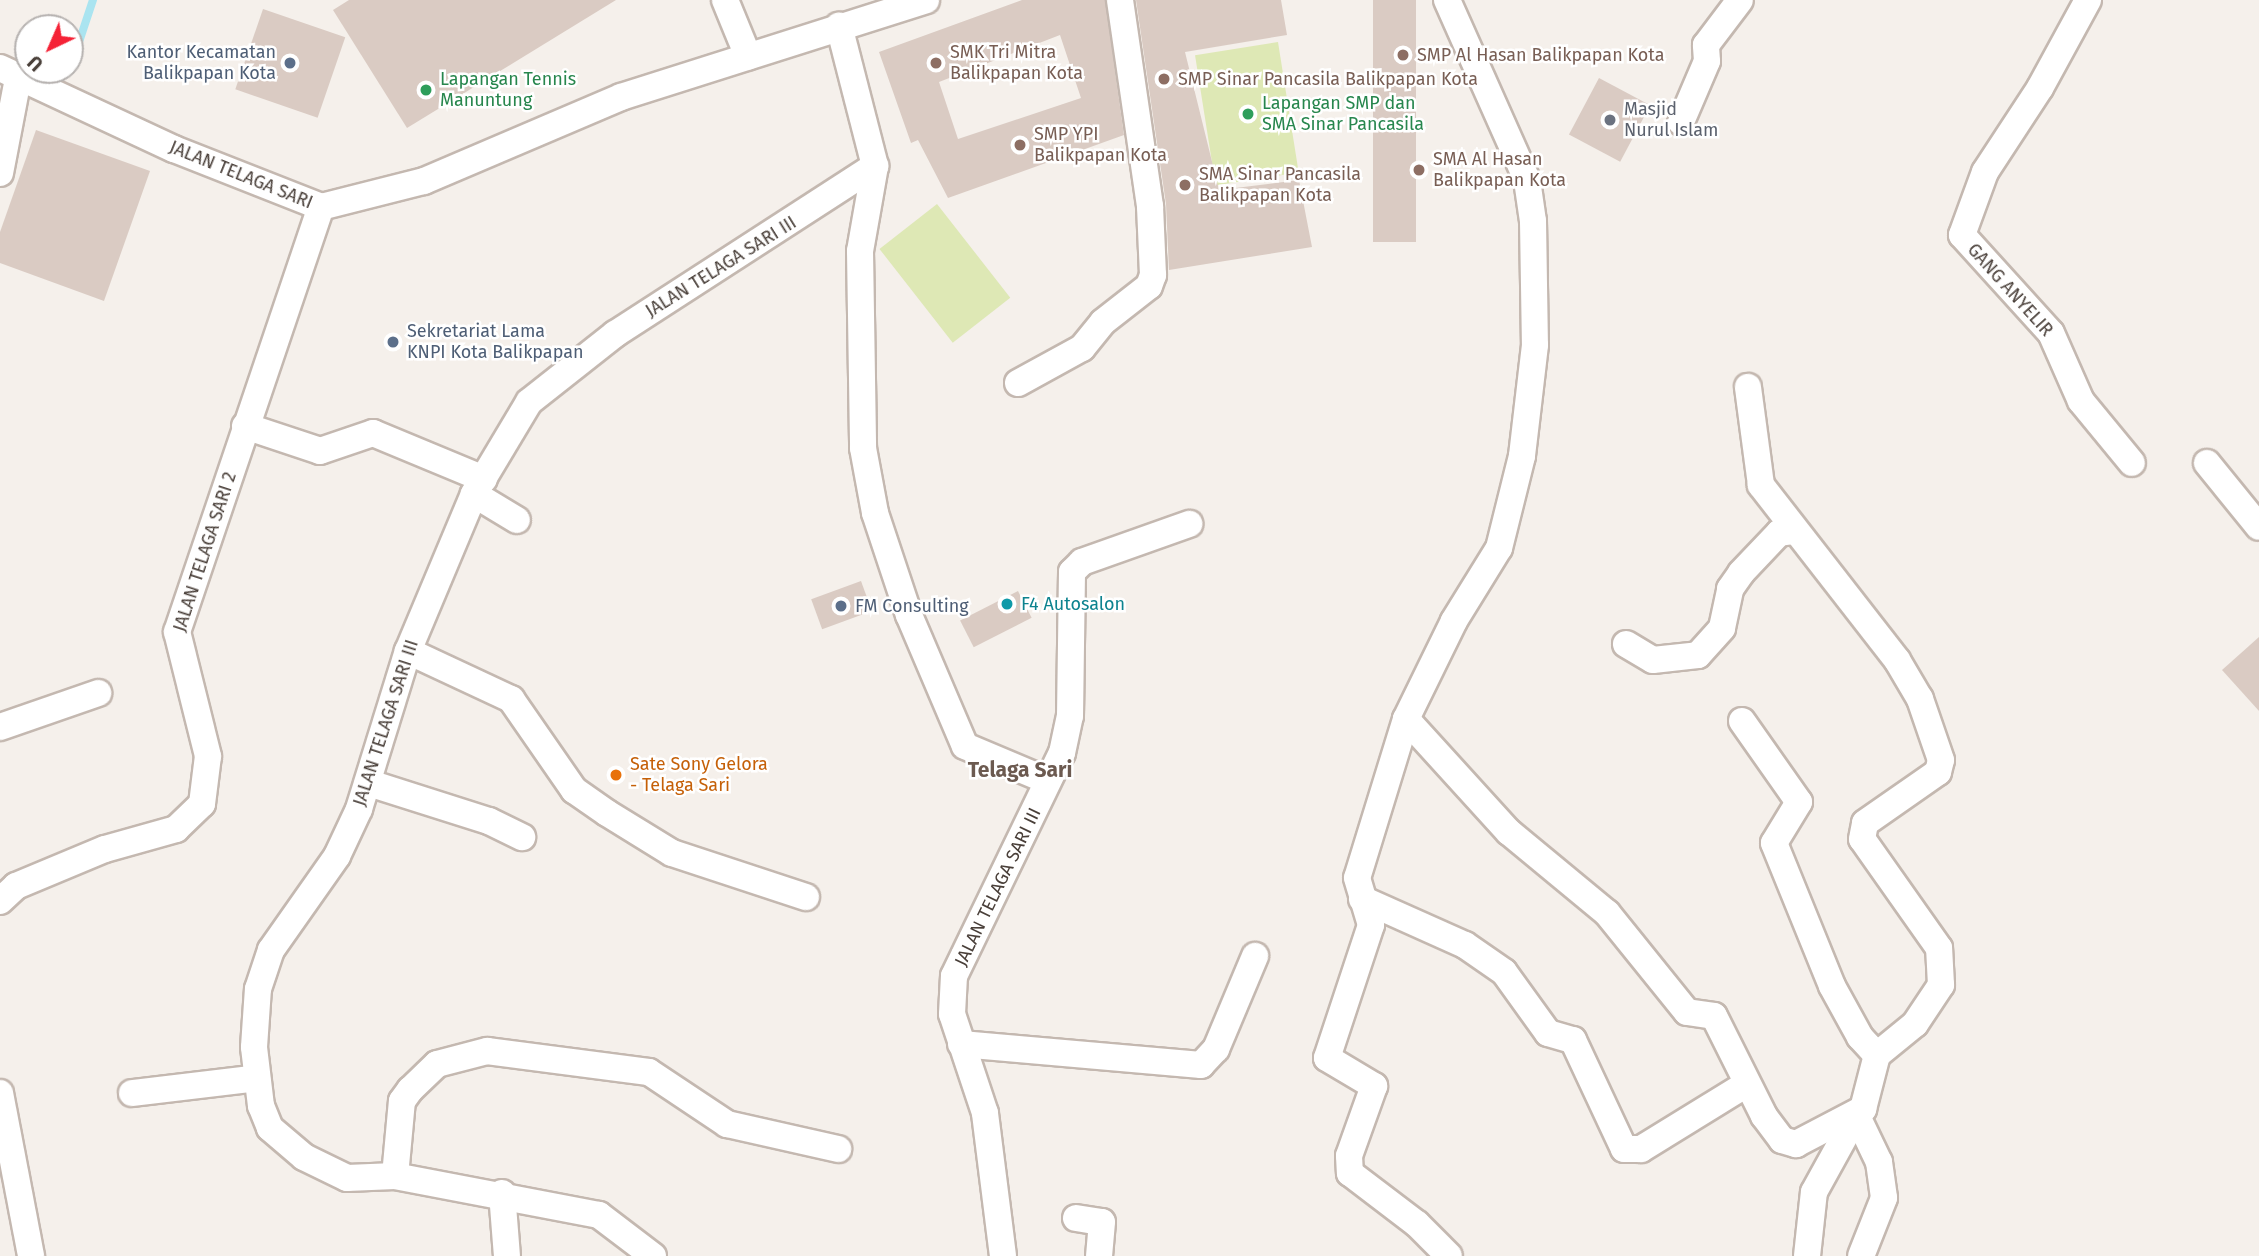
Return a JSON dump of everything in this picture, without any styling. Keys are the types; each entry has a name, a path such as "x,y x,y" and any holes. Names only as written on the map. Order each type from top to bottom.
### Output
{"street":[{"path":"725,0 748,56"},
{"name":"JALAN TELAGA SARI","path":"9,73 321,207 424,181 621,97 926,0"},
{"path":"1018,383 1082,348 1103,322 1149,286 1153,275 1150,206 1120,0"},
{"path":"1447,0 1527,180 1533,221 1535,345 1522,456 1499,548 1454,621 1406,719 1360,862 1362,900 1371,925 1327,1058 1374,1086 1348,1165 1354,1179 1417,1224 1449,1256"},
{"path":"1681,122 1707,61 1706,45 1740,0"},
{"name":"GANG ANYELIR","path":"2088,0 1975,192 1962,235 2051,334 2081,401 2132,463"},
{"path":"839,26 875,166 860,251 863,448 875,513 909,615 965,746 1046,780"},
{"path":"0,173 9,73"},
{"name":"JALAN TELAGA SARI III","path":"653,1256 598,1215 502,1193 395,1176 347,1178 304,1157 270,1128 257,1078 254,1047 262,970 337,856 369,783 408,652 479,487 529,402 615,334 875,166"},
{"name":"JALAN TELAGA SARI 2","path":"0,901 16,886 92,854 176,829 202,804 208,756 177,632 321,207"},
{"path":"1748,387 1762,485 1793,531 1897,660 1920,699 1941,760 1938,772 1863,828 1863,839 1944,962 1931,1006 1877,1055 1869,1100 1856,1114 1814,1192 1807,1256"},
{"path":"245,426 320,451 373,433 479,487 517,520"},
{"path":"2207,463 2259,527"},
{"name":"JALAN TELAGA SARI III","path":"1003,1256 987,1125 961,1044 951,994 961,954 1024,842 1046,780 1062,753 1070,716 1072,572 1082,562 1189,524"},
{"path":"1626,644 1653,660 1698,655 1722,628 1730,589 1741,573 1779,533 1793,531"},
{"path":"408,652 511,699 574,790 607,813 672,853 806,897"},
{"path":"0,727 99,693"},
{"path":"1406,719 1509,832 1607,913 1687,1012 1714,1016 1745,1085 1787,1143 1807,1141 1856,1114"},
{"path":"1742,720 1799,802 1774,843 1832,986 1860,1037 1877,1055"},
{"path":"369,783 489,821 522,837"},
{"path":"1362,900 1465,944 1504,972 1548,1033 1573,1040 1619,1142 1631,1153 1745,1085"},
{"path":"961,1044 1201,1065 1216,1049 1255,956"},
{"path":"395,1176 402,1101 410,1090 436,1065 487,1051 649,1072 727,1124 838,1149"},
{"path":"132,1093 257,1078"},
{"path":"0,1093 2,1122 31,1256"},
{"path":"1856,1114 1879,1162 1884,1198 1861,1256"},
{"path":"502,1193 507,1256"},
{"path":"1076,1218 1102,1222 1099,1256"}],"green space":[{"name":"Lapangan SMP dan SMA Sinar Pancasila","path":"1278,42 1299,172 1216,186 1195,55"},
{"path":"937,204 1010,298 953,343 879,249"}],"building":[{"name":"Lapangan Tennis Manuntung","path":"349,0 616,0 407,128 333,10"},
{"path":"1022,0 1105,0 1124,135 948,198 918,140 911,143 879,52","holes":["1060,35 1081,98 958,139 939,82"]},
{"name":"SMA Sinar Pancasila Balikpapan Kota","path":"1136,0 1281,0 1287,35 1185,52 1219,190 1299,180 1312,247 1169,270 1166,204"},
{"path":"1373,0 1416,0 1416,242 1373,242"},
{"name":"Kantor Kecamatan Balikpapan Kota","path":"263,9 345,37 318,118 235,89"},
{"name":"Masjid Nurul Islam","path":"1599,78 1650,105 1620,162 1569,135"},
{"path":"36,130 150,171 104,301 0,263 0,232"},
{"name":"FM Consulting","path":"861,581 872,611 822,629 811,599"},
{"name":"F4 Autosalon","path":"1018,591 1032,618 974,647 960,621"},
{"path":"2259,637 2259,711 2222,670"}],"waterway":[{"path":"84,27 93,0"}],"place":[{"name":"SMP Al Hasan Balikpapan Kota","path":"1403,55"},
{"name":"Kantor Kecamatan Balikpapan Kota","path":"290,63"},
{"name":"SMK Tri Mitra Balikpapan Kota","path":"936,63"},
{"name":"SMP Sinar Pancasila Balikpapan Kota","path":"1164,79"},
{"name":"Lapangan Tennis Manuntung","path":"426,90"},
{"name":"Lapangan SMP dan SMA Sinar Pancasila","path":"1248,114"},
{"name":"Masjid Nurul Islam","path":"1610,120"},
{"name":"SMP YPI Balikpapan Kota","path":"1020,145"},
{"name":"SMA Al Hasan Balikpapan Kota","path":"1419,170"},
{"name":"SMA Sinar Pancasila Balikpapan Kota","path":"1185,185"},
{"name":"Sekretariat Lama KNPI Kota Balikpapan","path":"393,342"},
{"name":"F4 Autosalon","path":"1007,604"},
{"name":"FM Consulting","path":"841,606"},
{"name":"Sate Sony Gelora - Telaga Sari","path":"616,775"}],"district":[{"name":"Telaga Sari","path":"1020,770"}]}
